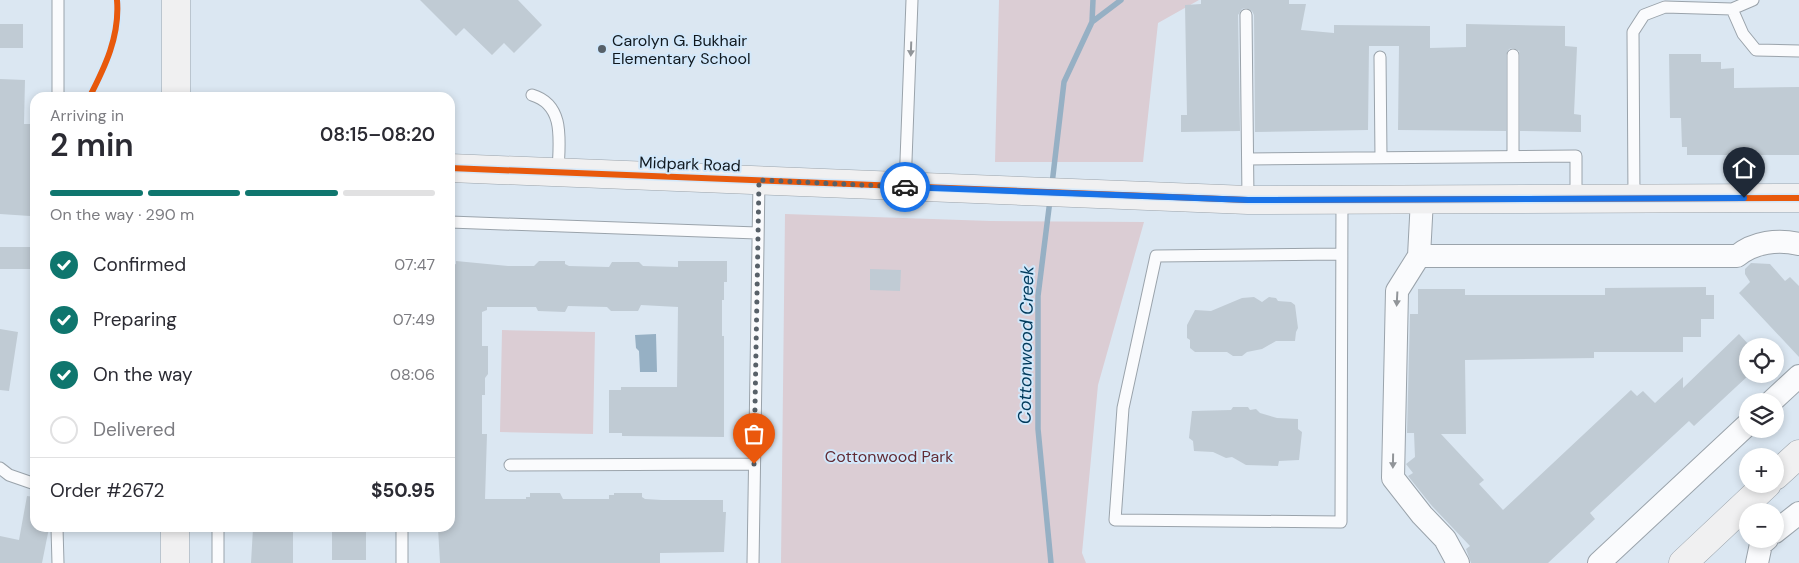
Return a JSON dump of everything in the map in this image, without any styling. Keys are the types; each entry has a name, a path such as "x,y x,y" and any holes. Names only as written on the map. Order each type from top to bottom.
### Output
{"street":[{"path":"176,0 176,92"},
{"name":"Midpark Road","path":"455,168 982,191 1248,200 1799,198"},
{"path":"1422,199 1419,256 1397,291 1393,478 1422,515 1445,539 1458,563"},
{"path":"1419,256 1737,256 1747,248 1783,240 1799,244"},
{"path":"1781,393 1799,376"},
{"path":"1599,563 1739,432"},
{"path":"1784,468 1799,454"},
{"path":"1683,563 1757,493"},
{"path":"1784,525 1799,513"},
{"path":"175,532 175,563"},
{"path":"1757,563 1760,548"}],"lane":[{"path":"58,0 58,92"},
{"path":"906,187 912,0"},
{"path":"1634,199 1633,32 1644,15 1665,7 1732,9 1753,0"},
{"path":"1732,9 1743,34 1756,50 1799,50"},
{"path":"1246,15 1248,200"},
{"path":"1513,55 1514,156"},
{"path":"1380,57 1381,158"},
{"path":"532,95 542,98 556,113 558,123 558,172"},
{"path":"1248,159 1576,156 1576,199"},
{"path":"752,563 759,180"},
{"path":"1340,254 1156,256 1123,408 1115,520 1341,522 1340,254 1342,200"},
{"path":"455,222 757,233"},
{"path":"510,465 754,464"},
{"path":"0,468 9,475 30,482"},
{"path":"57,532 58,563"},
{"path":"218,532 218,563"},
{"path":"402,532 402,563"}],"green space":[{"path":"999,0 1199,0 1158,23 1143,162 995,162"},
{"name":"Cottonwood Park","path":"785,214 991,221 1144,222 1098,385 1082,553 1086,563 781,563"},
{"path":"502,330 595,332 593,434 500,432"}],"water":[{"path":"656,334 657,372 640,372 639,351 636,348 635,335"}],"building":[{"path":"420,0 518,0 542,25 514,53 504,43 492,55 464,28 456,36"},
{"path":"1201,0 1289,0 1289,4 1306,4 1301,30 1334,33 1334,25 1430,26 1430,48 1466,47 1466,24 1565,26 1565,46 1577,47 1574,114 1581,115 1581,132 1520,131 1520,55 1519,51 1513,48 1509,49 1506,55 1506,131 1398,130 1399,46 1369,46 1368,130 1255,132 1254,15 1252,11 1246,8 1242,9 1238,15 1240,131 1181,132 1181,115 1187,115 1185,5 1201,4"},
{"path":"0,24 23,24 23,48 0,48"},
{"path":"1669,54 1701,54 1701,62 1721,62 1721,69 1734,68 1734,88 1799,87 1799,155 1687,155 1687,147 1682,147 1681,118 1670,118"},
{"path":"0,79 25,80 24,124 30,124 30,216 0,214"},
{"path":"0,247 30,247 30,269 0,269"},
{"path":"456,261 508,266 534,266 539,261 565,261 565,264 569,266 609,267 612,262 639,262 643,266 678,267 678,261 727,261 727,282 724,282 724,300 722,300 724,437 622,436 622,433 609,433 609,390 621,390 621,387 677,387 678,307 641,305 638,311 611,311 607,307 568,306 565,312 538,311 536,307 487,307 487,310 482,312 482,346 488,346 488,374 485,378 485,395 482,395 482,434 487,434 485,499 526,499 526,497 530,497 530,493 560,493 563,499 609,499 609,495 614,495 614,493 642,493 642,497 645,499 723,500 723,512 726,512 724,552 660,553 660,563 440,563 438,532 455,532"},
{"path":"1751,263 1770,264 1785,281 1790,277 1799,286 1799,357 1784,341 1784,338 1781,338 1739,293 1750,282 1745,274 1745,269"},
{"path":"870,269 901,270 900,291 870,290"},
{"path":"1706,287 1706,295 1714,295 1714,319 1701,319 1701,337 1683,337 1683,352 1594,352 1594,358 1465,360 1466,434 1441,434 1484,480 1479,484 1503,510 1631,390 1637,396 1643,391 1655,403 1683,377 1683,388 1739,334 1743,338 1739,338 1740,383 1694,426 1689,421 1590,513 1595,519 1548,563 1471,563 1466,549 1470,546 1432,506 1408,476 1413,473 1406,464 1415,457 1414,433 1407,433 1410,314 1418,314 1418,289 1465,289 1465,295 1605,295 1605,288"},
{"path":"1254,297 1262,302 1269,297 1276,298 1278,301 1291,302 1295,305 1298,328 1295,341 1276,341 1262,349 1247,352 1242,356 1233,356 1227,352 1195,352 1190,348 1190,340 1187,338 1187,325 1195,310 1211,311 1242,298"},
{"path":"0,329 18,332 9,391 0,390"},
{"path":"1233,407 1248,407 1250,410 1256,409 1260,413 1277,418 1298,419 1298,429 1302,432 1299,460 1279,461 1278,466 1246,465 1232,457 1226,458 1213,452 1194,451 1193,441 1189,438 1192,411 1231,410"},
{"path":"27,496 30,496 30,532 48,532 42,563 0,563 0,536 19,540"},
{"path":"253,532 293,532 293,563 251,563"},
{"path":"332,532 366,532 366,560 332,560"}],"waterway":[{"path":"1092,22 1093,0"},
{"name":"Cottonwood Creek","path":"1052,184 1064,82 1092,22 1121,0"},
{"name":"Cottonwood Creek","path":"1050,200 1038,296 1038,429 1051,563"}],"cycle path":[{"path":"92,92 106,63 114,39 117,0"},
{"path":"455,168 1248,200 1799,198"}],"way so far":[{"path":"754,464 759,180 905,187"}],"place":[{"name":"Carolyn G. Bukhair Elementary School","path":"602,49"}],"route":[{"path":"905,187 1248,200 1744,198"}]}
